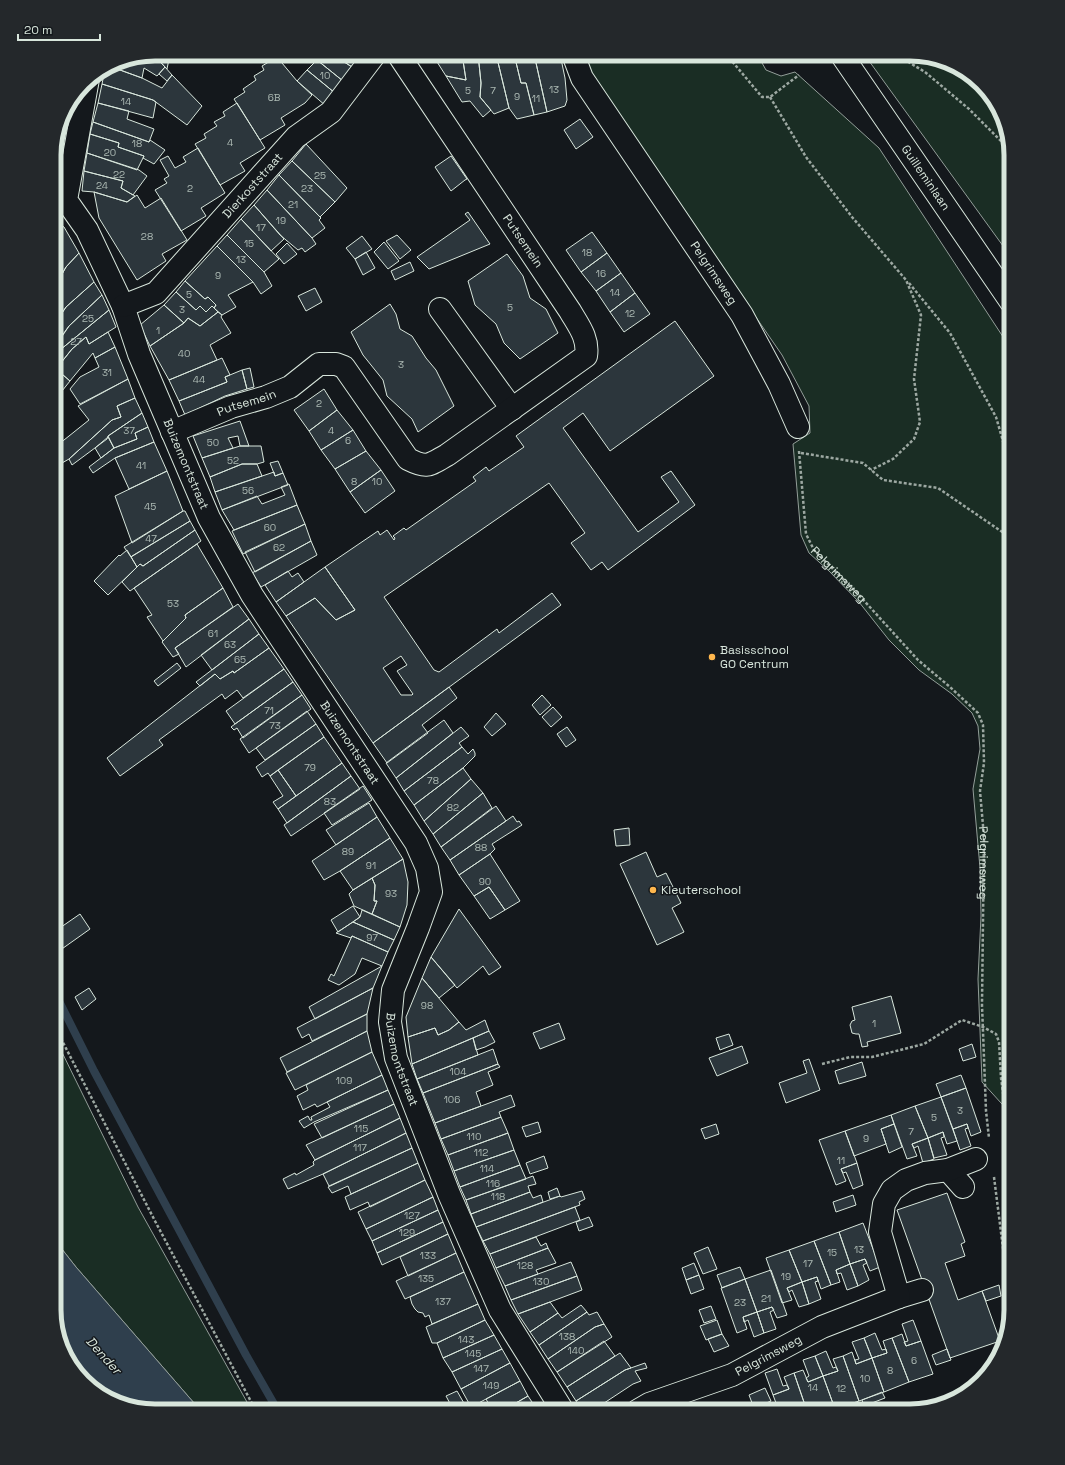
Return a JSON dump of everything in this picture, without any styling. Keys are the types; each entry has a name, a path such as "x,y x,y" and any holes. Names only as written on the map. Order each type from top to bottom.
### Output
{"street":[{"name":"Dierkoststraat","path":"123,306 156,292 296,137 331,112 370,61"},
{"name":"Putsemein","path":"172,432 231,407 266,397 290,388 319,364 336,364 344,367 408,459 420,465 430,465 447,455 586,356 587,348 585,336 566,304 403,61"},
{"name":"Pelgrimsweg","path":"576,61 582,78 742,315 779,384 798,427"},
{"name":"Guilleminlaan","path":"846,61 1004,292"},
{"name":"Buizemontstraat","path":"61,199 85,93"},
{"name":"Buizemontstraat","path":"61,204 87,230 123,306 139,354 209,518 252,595 416,843 427,868 431,892 393,990 390,1022 396,1058 449,1194 500,1310 558,1404"},
{"path":"440,309 512,409"},
{"path":"899,1297 880,1232 884,1204 892,1190 906,1180 925,1173 948,1170 976,1159"},
{"path":"948,1170 963,1187"},
{"name":"Pelgrimsweg","path":"649,1404 732,1375 822,1327 899,1297 922,1290"}],"path":[{"path":"732,61 762,97 770,97 799,75"},
{"path":"907,61 926,72 969,109 1003,143"},
{"path":"770,97 806,157 852,217 950,333 996,417 1004,445"},
{"path":"871,470 893,459 914,439 920,422 914,379 921,315 906,280"},
{"name":"Pelgrimsweg","path":"798,427 806,534 814,550 858,594 918,660 978,713 983,725 984,763 980,791 984,837 982,1005 986,1111 990,1142"},
{"path":"799,453 862,463 883,480 938,488 1004,533"},
{"path":"822,1064 850,1056 872,1057 924,1044 962,1020 983,1027 996,1034 999,1042 1001,1078 1004,1097"},
{"path":"61,1039 252,1404"},
{"path":"993,1172 1004,1257"}],"green space":[{"path":"588,61 761,61 766,70 781,76 795,72 879,148 1004,338 1004,1106 982,1082 978,979 981,916 980,868 973,789 980,749 978,726 972,713 952,694 919,670 889,640 859,602 809,553 801,535 793,444 810,433 809,406 782,355 602,94 588,67"},
{"path":"869,61 916,61 940,66 967,80 985,98 997,119 1003,143 1004,247"},
{"path":"61,1050 138,1207 248,1404 195,1404 61,1248"}],"water":[{"name":"Dender","path":"61,1248 195,1404 149,1404 125,1399 98,1385 80,1367 68,1346 62,1322"}],"building":[{"path":"155,61 159,61 165,67 157,76 144,68 142,78 117,69 137,63"},
{"path":"159,61 169,61 167,69"},
{"path":"270,61 280,61 297,81 312,95 305,103 281,118 285,125 260,140 234,99 245,92 243,89 256,80 254,76 264,70 262,66"},
{"path":"316,61 318,61 343,81 335,93 307,70"},
{"path":"318,61 343,61 352,67 343,81"},
{"path":"343,61 356,61 352,67"},
{"path":"436,61 463,61 466,80 446,76"},
{"path":"463,61 479,61 481,83 480,97 491,110 483,117 470,101 462,102 446,76 466,80"},
{"path":"479,61 498,61 509,108 494,114 480,97 481,83"},
{"path":"498,61 516,61 521,83 526,83 534,115 517,119 509,108"},
{"path":"516,61 536,61 547,112 534,115 526,83 521,83"},
{"path":"536,61 561,61 567,100 565,106 547,112"},
{"path":"165,67 172,75 167,81 159,74"},
{"path":"117,69 142,78 162,88 172,75 202,106 187,125 153,100 102,84 103,77"},
{"path":"307,70 335,93 326,106 297,81"},
{"path":"102,84 156,102 153,118 98,103"},
{"path":"98,103 129,111 127,119 154,129 149,142 93,122"},
{"path":"237,103 265,148 240,163 245,171 220,185 195,144 206,138 204,134 217,126 214,122 225,116 223,112"},
{"path":"71,114 68,129 65,129"},
{"path":"580,119 593,137 576,149 564,130"},
{"path":"93,122 149,142 150,140 165,150 154,164 143,158 144,156 118,147 119,143 90,134"},
{"path":"65,129 68,129 66,148 61,148"},
{"path":"90,134 119,143 118,147 144,156 137,170 87,153"},
{"path":"306,144 347,188 335,202 292,161"},
{"path":"66,148 62,177 61,149"},
{"path":"198,148 225,193 201,208 206,216 181,231 155,190 167,183 164,179 169,176 160,160 168,156 175,168 186,162 183,157"},
{"path":"87,153 139,170 147,176 133,195 121,188 123,181 84,171"},
{"path":"451,156 467,179 451,191 435,167"},
{"path":"292,161 335,202 320,217 279,175"},
{"path":"84,171 123,181 121,188 135,196 127,202 94,192 82,191"},
{"path":"279,175 321,218 319,220 325,228 312,238 267,190"},
{"path":"267,190 316,244 305,252 302,248 298,250 280,235 254,205"},
{"path":"94,192 127,202 137,195 145,208 161,198 187,240 162,254 166,261 137,280 99,218"},
{"path":"254,205 284,239 271,251 241,219"},
{"path":"468,212 490,244 429,269 417,257 470,220 465,214"},
{"path":"241,219 279,259 264,272 227,235"},
{"path":"61,225 64,227 79,253 66,267 61,276"},
{"path":"592,232 607,253 581,272 566,250"},
{"path":"227,235 264,272 272,286 261,294 253,282 217,246"},
{"path":"397,235 411,250 400,259 386,241"},
{"path":"362,236 372,249 355,259 346,248"},
{"path":"384,242 399,261 388,269 374,252"},
{"path":"287,243 297,254 284,264 276,254"},
{"path":"217,246 253,282 228,295 236,307 222,315 214,308 216,305 208,297 205,299 185,281"},
{"path":"366,252 375,268 363,275 355,259"},
{"path":"79,253 94,282 66,307 61,314 61,276 66,267"},
{"path":"607,253 621,273 596,291 581,272"},
{"path":"507,254 523,276 530,298 546,309 558,333 520,359 504,343 496,324 475,305 468,281"},
{"path":"410,262 414,271 395,280 391,271"},
{"path":"621,273 635,293 610,312 596,291"},
{"path":"185,281 205,299 208,297 216,305 214,308 212,306 206,312 200,306 196,310 176,292"},
{"path":"94,282 102,295 69,326 61,338 61,314 66,307"},
{"path":"315,288 322,302 306,311 298,296"},
{"path":"176,292 196,310 200,306 206,312 212,306 218,312 200,326 188,318 184,323 164,305"},
{"path":"635,293 650,314 624,332 610,312"},
{"path":"102,295 109,310 61,349 61,337 69,326"},
{"path":"390,304 396,314 400,329 412,336 426,358 436,370 454,406 418,432 412,419 387,396 383,380 363,355 351,332"},
{"path":"164,305 184,323 150,346 140,325"},
{"path":"109,310 116,327 89,344 86,337 72,349 61,363 61,349"},
{"path":"218,312 222,315 221,317 231,333 210,345 217,360 169,380 150,346 184,323 188,318 200,326"},
{"path":"675,321 714,376 610,451 583,413 563,428 638,532 679,502 661,477 671,471 695,505 608,570 602,562 591,570 571,543 585,533 549,483 384,597 434,670 439,672 497,629 499,633 552,593 561,605 373,743 286,616 315,598 336,620 355,610 325,567 378,531 380,535 387,530 394,540 395,538 393,536 404,528 406,530 476,481 473,477 486,467 489,471 524,447 516,436","holes":["401,656 407,665 397,671 413,694 401,695 383,668"]},
{"path":"108,332 115,347 95,358 93,353 70,381 61,373 61,363 72,349 86,337 89,344"},
{"path":"115,347 128,379 80,404 70,389 80,377 99,367 95,358"},
{"path":"222,358 230,375 225,377 227,382 179,401 169,380"},
{"path":"250,368 254,387 247,389 242,370"},
{"path":"242,370 247,389 225,396 185,415 179,401 227,382 225,377"},
{"path":"61,373 70,381 61,391"},
{"path":"128,379 135,398 117,406 121,417 112,420 69,459 62,463 61,442 89,420 78,406"},
{"path":"324,389 337,410 309,431 294,410"},
{"path":"135,398 142,413 108,436 107,439 72,465 69,459 112,420 121,417 117,406"},
{"path":"337,410 353,430 321,450 309,431"},
{"path":"142,413 148,427 135,433 137,439 114,448 108,436"},
{"path":"240,421 249,446 240,446 238,436 228,438 233,448 202,458 193,436"},
{"path":"148,427 154,442 115,458 93,473 89,467 114,448 137,439 135,433"},
{"path":"353,430 366,451 335,469 321,450"},
{"path":"108,437 114,448 101,458 95,448"},
{"path":"154,442 167,471 129,489 115,458"},
{"path":"240,446 261,446 264,462 257,464 242,464 210,477 202,458"},
{"path":"366,451 381,470 350,492 335,469"},
{"path":"278,461 283,473 275,476 270,463"},
{"path":"242,464 257,464 262,476 215,492 210,477"},
{"path":"381,470 395,491 365,513 350,492"},
{"path":"167,471 183,511 132,543 115,496"},
{"path":"274,472 275,476 283,473 288,485 222,510 215,492"},
{"path":"289,484 297,505 234,530 222,510 257,496 262,504 285,495 281,487"},
{"path":"297,505 305,524 243,554 232,531"},
{"path":"185,511 190,521 131,557 124,547"},
{"path":"190,521 195,530 143,566 140,564 137,567 131,557 132,556"},
{"path":"305,524 311,541 255,572 245,552"},
{"path":"195,530 201,541 130,591 122,582 140,564 143,566"},
{"path":"311,541 317,555 261,587 252,573"},
{"path":"197,544 223,588 185,615 186,618 163,641 147,617 152,615 134,588"},
{"path":"127,550 137,567 108,595 94,581 119,555 120,556"},
{"path":"325,567 355,610 336,620 315,598 286,616 276,602"},
{"path":"288,571 292,577 298,573 304,582 276,602 265,585"},
{"path":"223,588 233,607 175,648 179,654 173,657 162,642 186,618 185,615"},
{"path":"238,604 249,619 186,667 175,648"},
{"path":"249,619 259,634 212,670 201,655"},
{"path":"259,634 269,648 234,673 233,671 220,679 215,674 200,686 196,682"},
{"path":"269,648 284,669 243,698 237,690 225,699 222,694 159,740 163,745 120,776 107,758 215,674 220,679 233,671 234,673"},
{"path":"177,663 181,668 158,686 154,681"},
{"path":"284,669 293,682 235,724 226,711"},
{"path":"293,682 302,695 243,738 237,728 234,730 231,727 235,724"},
{"path":"449,687 457,698 422,725 428,733 387,763 373,743"},
{"path":"302,695 311,709 249,753 240,739"},
{"path":"542,695 551,705 540,715 532,705"},
{"path":"553,707 562,717 551,727 542,717"},
{"path":"307,711 316,724 265,760 256,748"},
{"path":"496,713 506,724 492,736 484,727"},
{"path":"444,720 453,733 396,778 386,763"},
{"path":"316,724 324,737 270,776 268,773 262,777 256,767"},
{"path":"461,727 469,736 459,743 462,747 404,791 396,778"},
{"path":"567,727 576,740 566,747 557,734"},
{"path":"324,737 342,763 296,796 278,770"},
{"path":"462,747 468,754 473,749 475,756 463,768 414,805 404,791"},
{"path":"342,763 351,776 287,823 278,809"},
{"path":"463,768 471,779 424,821 414,805"},
{"path":"278,770 296,796 278,809 273,802 283,796 270,776"},
{"path":"351,776 360,789 291,836 284,825"},
{"path":"471,779 483,793 433,834 424,821"},
{"path":"363,786 372,800 332,825 324,813"},
{"path":"483,793 492,808 441,847 433,834"},
{"path":"369,803 377,817 336,845 326,830"},
{"path":"496,806 506,821 450,860 441,847"},
{"path":"513,816 517,822 519,821 522,825 492,844 495,849 490,854 459,875 450,860"},
{"path":"377,817 390,838 324,880 312,861"},
{"path":"629,828 630,845 616,846 614,830"},
{"path":"390,838 403,859 353,890 340,871"},
{"name":"Kleuterschool","path":"646,852 657,877 666,873 681,903 672,908 684,932 657,945 620,864"},
{"path":"490,854 520,901 505,910 489,887 474,896 459,875"},
{"path":"403,859 408,882 407,905 400,927 372,914 377,901 374,901 375,885 372,878"},
{"path":"372,878 375,885 374,901 377,901 372,914 354,906 349,894"},
{"path":"489,887 505,910 490,919 474,896"},
{"path":"353,906 360,917 338,932 331,920"},
{"path":"459,909 501,967 489,975 483,966 457,988 431,957"},
{"path":"362,910 400,927 394,940 353,922 360,917"},
{"path":"80,914 90,929 61,950 61,927"},
{"path":"353,922 394,940 388,952 352,936 351,938 336,933"},
{"path":"352,936 388,952 382,966 362,958 355,974 339,985 328,980 331,974 334,976"},
{"path":"431,957 455,985 439,998 422,978"},
{"path":"382,966 373,988 315,1019 309,1007"},
{"path":"422,978 459,1022 449,1030 438,1035 435,1028 408,1037 406,1017"},
{"path":"89,988 96,999 82,1010 75,997"},
{"path":"373,988 367,1014 312,1041 309,1034 302,1038 297,1028"},
{"path":"891,996 901,1033 867,1042 868,1046 862,1047 859,1034 852,1033 850,1025 852,1021 855,1020 852,1007"},
{"path":"367,1014 367,1031 287,1072 280,1058"},
{"path":"485,1020 489,1031 412,1064 408,1037 435,1028 438,1035 449,1030 459,1022 466,1030"},
{"path":"559,1023 565,1039 540,1049 533,1033"},
{"path":"367,1031 372,1052 295,1090 286,1073"},
{"path":"489,1031 495,1042 476,1050 473,1038"},
{"path":"729,1034 733,1045 720,1050 716,1038"},
{"path":"473,1038 478,1055 417,1079 412,1064"},
{"path":"972,1044 976,1057 963,1061 959,1049"},
{"path":"742,1046 748,1063 717,1076 709,1058"},
{"path":"493,1049 498,1064 423,1093 417,1079"},
{"path":"372,1052 382,1075 317,1107 315,1104 303,1110 297,1096 308,1090 306,1085"},
{"path":"809,1059 820,1090 786,1103 779,1083 807,1073 803,1061"},
{"path":"862,1062 866,1076 839,1084 835,1071"},
{"path":"498,1064 500,1067 488,1072 493,1085 476,1092 481,1106 435,1123 423,1093"},
{"path":"382,1075 388,1090 314,1122 304,1128 299,1121 308,1116 310,1120 312,1120 311,1117 330,1107 327,1102"},
{"path":"961,1075 966,1088 941,1097 936,1084"},
{"path":"966,1088 981,1132 971,1136 967,1124 953,1129 941,1097"},
{"path":"388,1090 394,1104 322,1138 314,1124"},
{"path":"511,1095 515,1106 499,1112 501,1117 441,1139 435,1123"},
{"path":"941,1097 957,1141 947,1144 943,1132 928,1138 915,1106"},
{"path":"394,1104 400,1118 315,1160 306,1145"},
{"path":"915,1106 928,1138 912,1144 917,1156 907,1159 891,1115"},
{"path":"891,1115 894,1124 881,1129 886,1144 854,1156 845,1131"},
{"path":"501,1117 508,1133 448,1155 441,1139"},
{"path":"400,1118 406,1133 323,1174 288,1189 283,1179 295,1173 296,1175 314,1165 313,1162 315,1160"},
{"path":"538,1122 541,1132 526,1137 522,1127"},
{"path":"716,1124 719,1134 705,1139 701,1129"},
{"path":"894,1124 902,1147 889,1153 881,1129"},
{"path":"967,1124 968,1128 965,1129 971,1146 960,1150 953,1129"},
{"path":"845,1131 857,1163 841,1169 846,1181 836,1185 819,1140"},
{"path":"943,1132 944,1137 941,1138 947,1155 934,1158 928,1138"},
{"path":"406,1133 412,1148 329,1186 323,1174"},
{"path":"508,1133 514,1150 454,1171 448,1155"},
{"path":"928,1138 934,1159 923,1163 918,1146 914,1148 912,1144"},
{"path":"412,1148 418,1163 351,1194 348,1186 332,1193 328,1187"},
{"path":"514,1150 520,1165 460,1187 454,1171"},
{"path":"544,1156 548,1168 530,1174 526,1163"},
{"path":"418,1163 425,1180 370,1207 368,1202 350,1210 345,1197"},
{"path":"857,1163 863,1185 853,1189 846,1172 843,1173 841,1169"},
{"path":"520,1165 526,1179 466,1200 460,1187"},
{"path":"533,1176 536,1184 528,1186 530,1192 471,1214 466,1200"},
{"path":"425,1180 433,1197 366,1229 358,1212"},
{"path":"557,1188 560,1196 550,1199 548,1192"},
{"path":"582,1191 585,1199 579,1202 580,1205 483,1241 476,1227 560,1196"},
{"path":"530,1192 533,1198 541,1195 543,1202 476,1227 471,1214"},
{"path":"947,1193 965,1242 961,1244 965,1256 945,1263 958,1300 982,1291 999,1339 998,1342 950,1358 897,1210"},
{"path":"853,1195 856,1205 836,1212 833,1202"},
{"path":"433,1197 438,1210 372,1241 366,1229"},
{"path":"575,1207 580,1220 490,1254 483,1241"},
{"path":"438,1210 443,1222 377,1253 372,1241"},
{"path":"589,1217 593,1226 579,1231 576,1222"},
{"path":"443,1222 448,1234 382,1265 377,1253"},
{"path":"863,1223 880,1267 870,1271 865,1259 850,1264 839,1232"},
{"path":"839,1232 850,1264 836,1270 840,1282 831,1285 814,1241"},
{"path":"448,1234 456,1253 408,1276 400,1257"},
{"path":"536,1237 541,1246 546,1243 548,1248 496,1268 490,1254"},
{"path":"814,1241 831,1285 821,1289 817,1277 802,1282 789,1250"},
{"path":"708,1247 717,1269 703,1274 694,1253"},
{"path":"548,1248 556,1263 536,1270 538,1274 505,1286 496,1268"},
{"path":"789,1250 802,1282 787,1288 792,1300 782,1303 766,1258"},
{"path":"456,1253 464,1272 405,1299 396,1281"},
{"path":"865,1259 867,1263 863,1265 869,1280 858,1286 850,1264"},
{"path":"571,1262 577,1276 511,1300 505,1286"},
{"path":"694,1263 699,1275 686,1280 682,1268"},
{"path":"850,1264 858,1286 847,1290 841,1273 837,1274 836,1270"},
{"path":"740,1267 745,1279 722,1288 717,1275"},
{"path":"771,1270 787,1315 777,1318 772,1307 757,1312 745,1279"},
{"path":"464,1272 478,1304 432,1324 429,1315 425,1317 423,1313 418,1312 415,1309 410,1297"},
{"path":"699,1275 704,1289 691,1294 686,1280"},
{"path":"577,1276 582,1290 518,1314 511,1300"},
{"path":"817,1277 818,1281 815,1282 821,1299 809,1304 802,1282"},
{"path":"745,1279 757,1312 743,1317 747,1329 737,1333 721,1288"},
{"path":"802,1282 809,1304 799,1307 792,1290 789,1292 787,1288"},
{"path":"999,1285 1001,1296 986,1301 982,1291"},
{"path":"550,1302 558,1313 530,1332 518,1314"},
{"path":"478,1304 485,1320 437,1343 432,1343 426,1327"},
{"path":"581,1305 587,1312 539,1345 530,1332 558,1313 562,1318"},
{"path":"711,1306 716,1319 704,1323 699,1310"},
{"path":"772,1307 774,1310 770,1312 776,1329 764,1333 757,1312"},
{"path":"587,1312 589,1315 597,1312 604,1324 595,1327 548,1359 539,1345"},
{"path":"757,1312 764,1333 754,1337 748,1320 744,1322 743,1317"},
{"path":"485,1320 494,1335 443,1358 437,1343"},
{"path":"717,1320 722,1334 706,1340 700,1326"},
{"path":"913,1320 921,1341 906,1346 904,1342 908,1341 902,1324"},
{"path":"604,1324 612,1337 557,1372 548,1359 595,1327"},
{"path":"875,1333 882,1350 886,1349 887,1353 872,1358 864,1338"},
{"path":"722,1334 729,1346 714,1352 708,1339"},
{"path":"902,1334 906,1346 921,1341 933,1374 909,1382 892,1338"},
{"path":"494,1335 502,1349 452,1372 443,1358"},
{"path":"864,1338 872,1358 856,1364 855,1360 859,1359 852,1342"},
{"path":"892,1338 909,1382 884,1392 872,1358 887,1353 883,1341"},
{"path":"604,1341 615,1356 567,1387 557,1372"},
{"path":"502,1349 510,1363 461,1389 452,1372"},
{"path":"947,1349 951,1360 936,1365 932,1355"},
{"path":"826,1351 833,1368 836,1367 838,1371 823,1376 815,1356"},
{"path":"852,1352 856,1364 872,1358 884,1392 859,1401 843,1356"},
{"path":"620,1353 631,1368 625,1370 576,1401 567,1387"},
{"path":"815,1356 823,1376 808,1382 806,1378 809,1376 803,1360"},
{"path":"843,1356 859,1401 850,1404 833,1404 823,1376 838,1371 833,1359"},
{"path":"510,1363 520,1381 477,1404 469,1404 461,1389"},
{"path":"645,1363 647,1368 635,1371 641,1381 633,1384 603,1404 578,1404 576,1401 625,1370"},
{"path":"777,1369 783,1386 787,1385 789,1389 773,1395 765,1373"},
{"path":"803,1370 808,1382 823,1376 833,1404 805,1404 794,1373"},
{"path":"794,1373 805,1404 776,1404 773,1395 789,1389 784,1377"},
{"path":"520,1381 528,1396 514,1404 489,1404 486,1399"},
{"path":"765,1388 771,1401 764,1404 752,1404 749,1395"},
{"path":"457,1391 464,1404 450,1404 446,1396"},
{"path":"882,1392 885,1398 869,1404 863,1404 862,1400"},
{"path":"528,1396 533,1404 514,1404"}],"waterway":[{"path":"61,1005 94,1071 246,1355 274,1404"}],"place":[{"name":"Basisschool GO Centrum","path":"712,657"},
{"name":"Kleuterschool","path":"653,890"}]}
